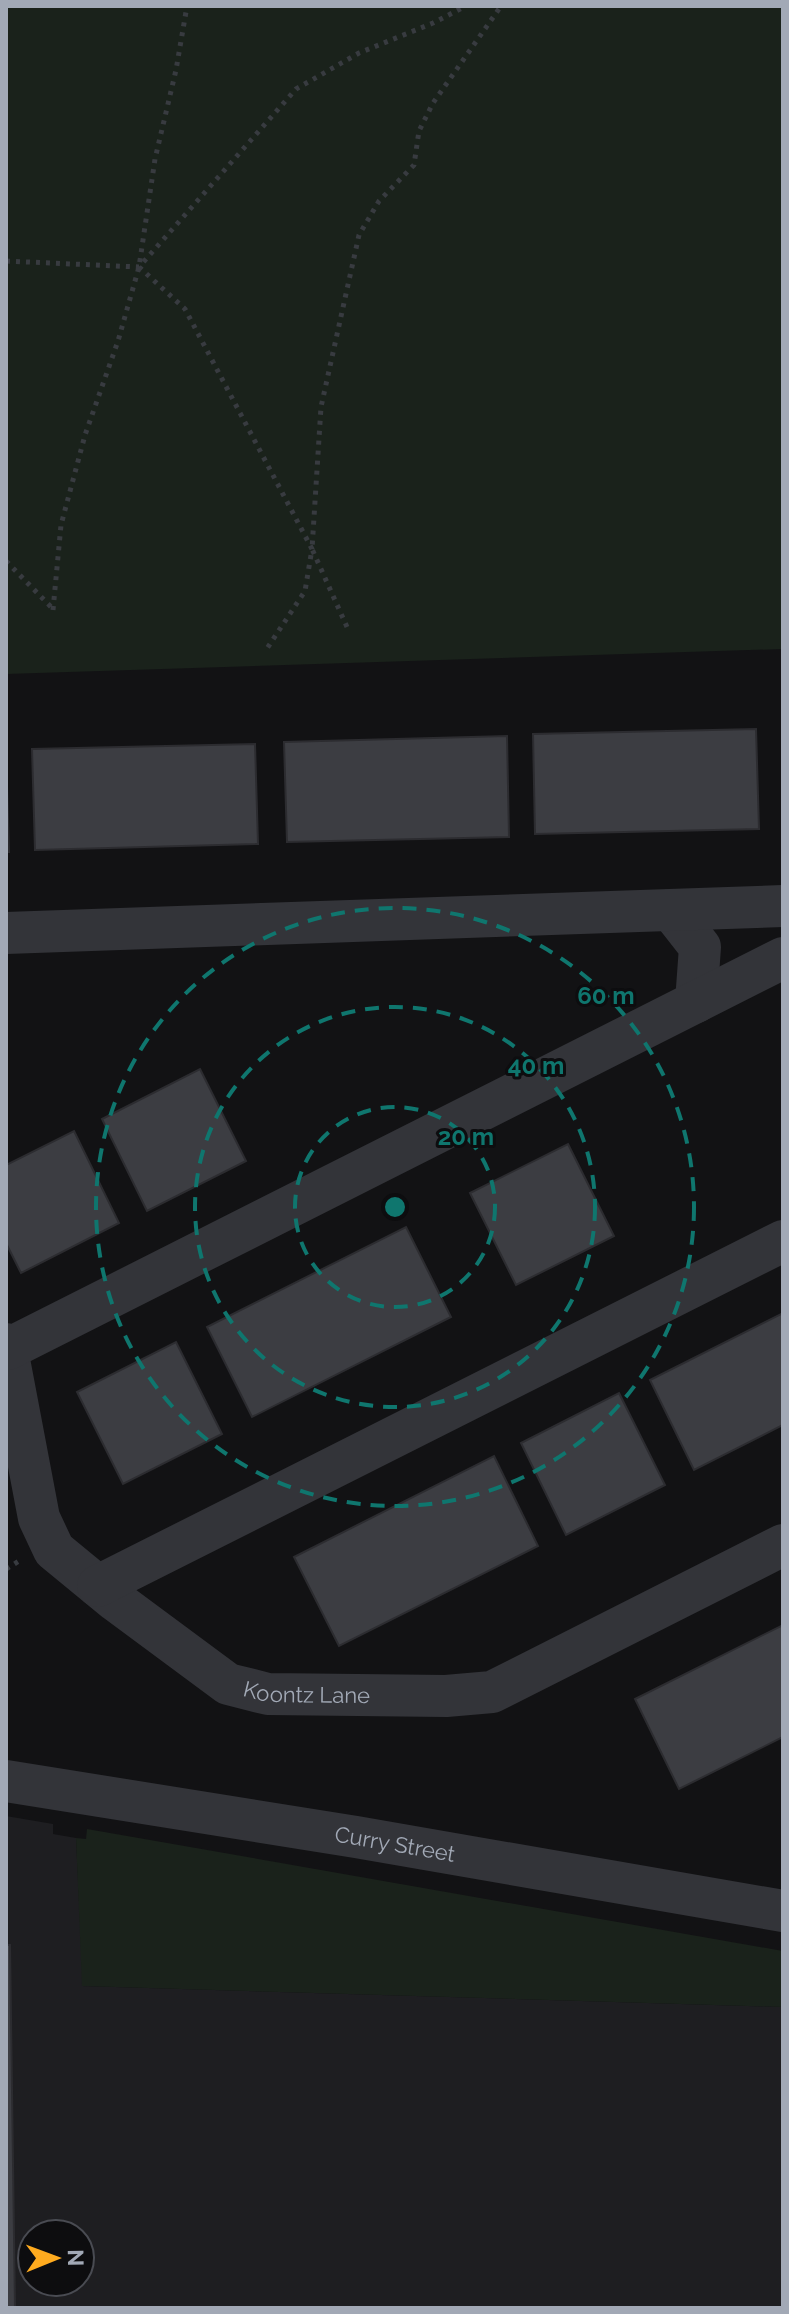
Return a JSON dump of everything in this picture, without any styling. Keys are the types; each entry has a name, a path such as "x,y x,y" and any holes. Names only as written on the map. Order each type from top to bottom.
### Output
{"street":[{"path":"6,933 783,906"},
{"path":"671,910 700,947 696,1002"},
{"path":"7,1346 783,958"},
{"path":"98,1586 783,1241"},
{"name":"Koontz Lane","path":"7,1346 39,1518 54,1550 228,1684 268,1694 446,1696 492,1692 783,1545"},
{"name":"Curry Street","path":"6,1781 356,1837 783,1911"}],"path":[{"path":"6,561 53,610 61,525 85,435 118,341 139,267 155,159 187,6"},
{"path":"139,267 296,89 359,53 466,6"},
{"path":"266,650 305,591 312,549 321,407 359,235 379,201 414,165 419,131 433,103 501,6"},
{"path":"6,261 139,267 185,309 312,549 347,627"}],"shaded area":[{"path":"6,6 783,6 783,649 6,674"},
{"path":"6,1816 53,1824 53,1834 76,1838 83,1986 783,2007 783,2308 6,2308"},
{"path":"87,1829 783,1951 783,2007 82,1986 76,1838 86,1839"}],"building":[{"path":"756,729 759,829 535,834 533,734"},
{"path":"507,736 509,837 287,842 284,742"},
{"path":"255,744 258,844 35,850 32,749"},
{"path":"6,752 9,852 6,852"},
{"path":"200,1069 246,1161 147,1211 102,1119"},
{"path":"74,1131 119,1223 21,1273 6,1243 6,1165"},
{"path":"568,1144 614,1236 516,1285 470,1193"},
{"path":"406,1227 451,1317 252,1417 207,1327"},
{"path":"783,1313 783,1425 694,1470 650,1380"},
{"path":"176,1342 222,1434 123,1484 77,1392"},
{"path":"619,1393 665,1485 566,1535 521,1443"},
{"path":"494,1456 538,1546 339,1646 294,1557"},
{"path":"783,1625 783,1737 679,1789 635,1699"},
{"path":"6,1945 10,1945 15,2308 6,2308"}]}
